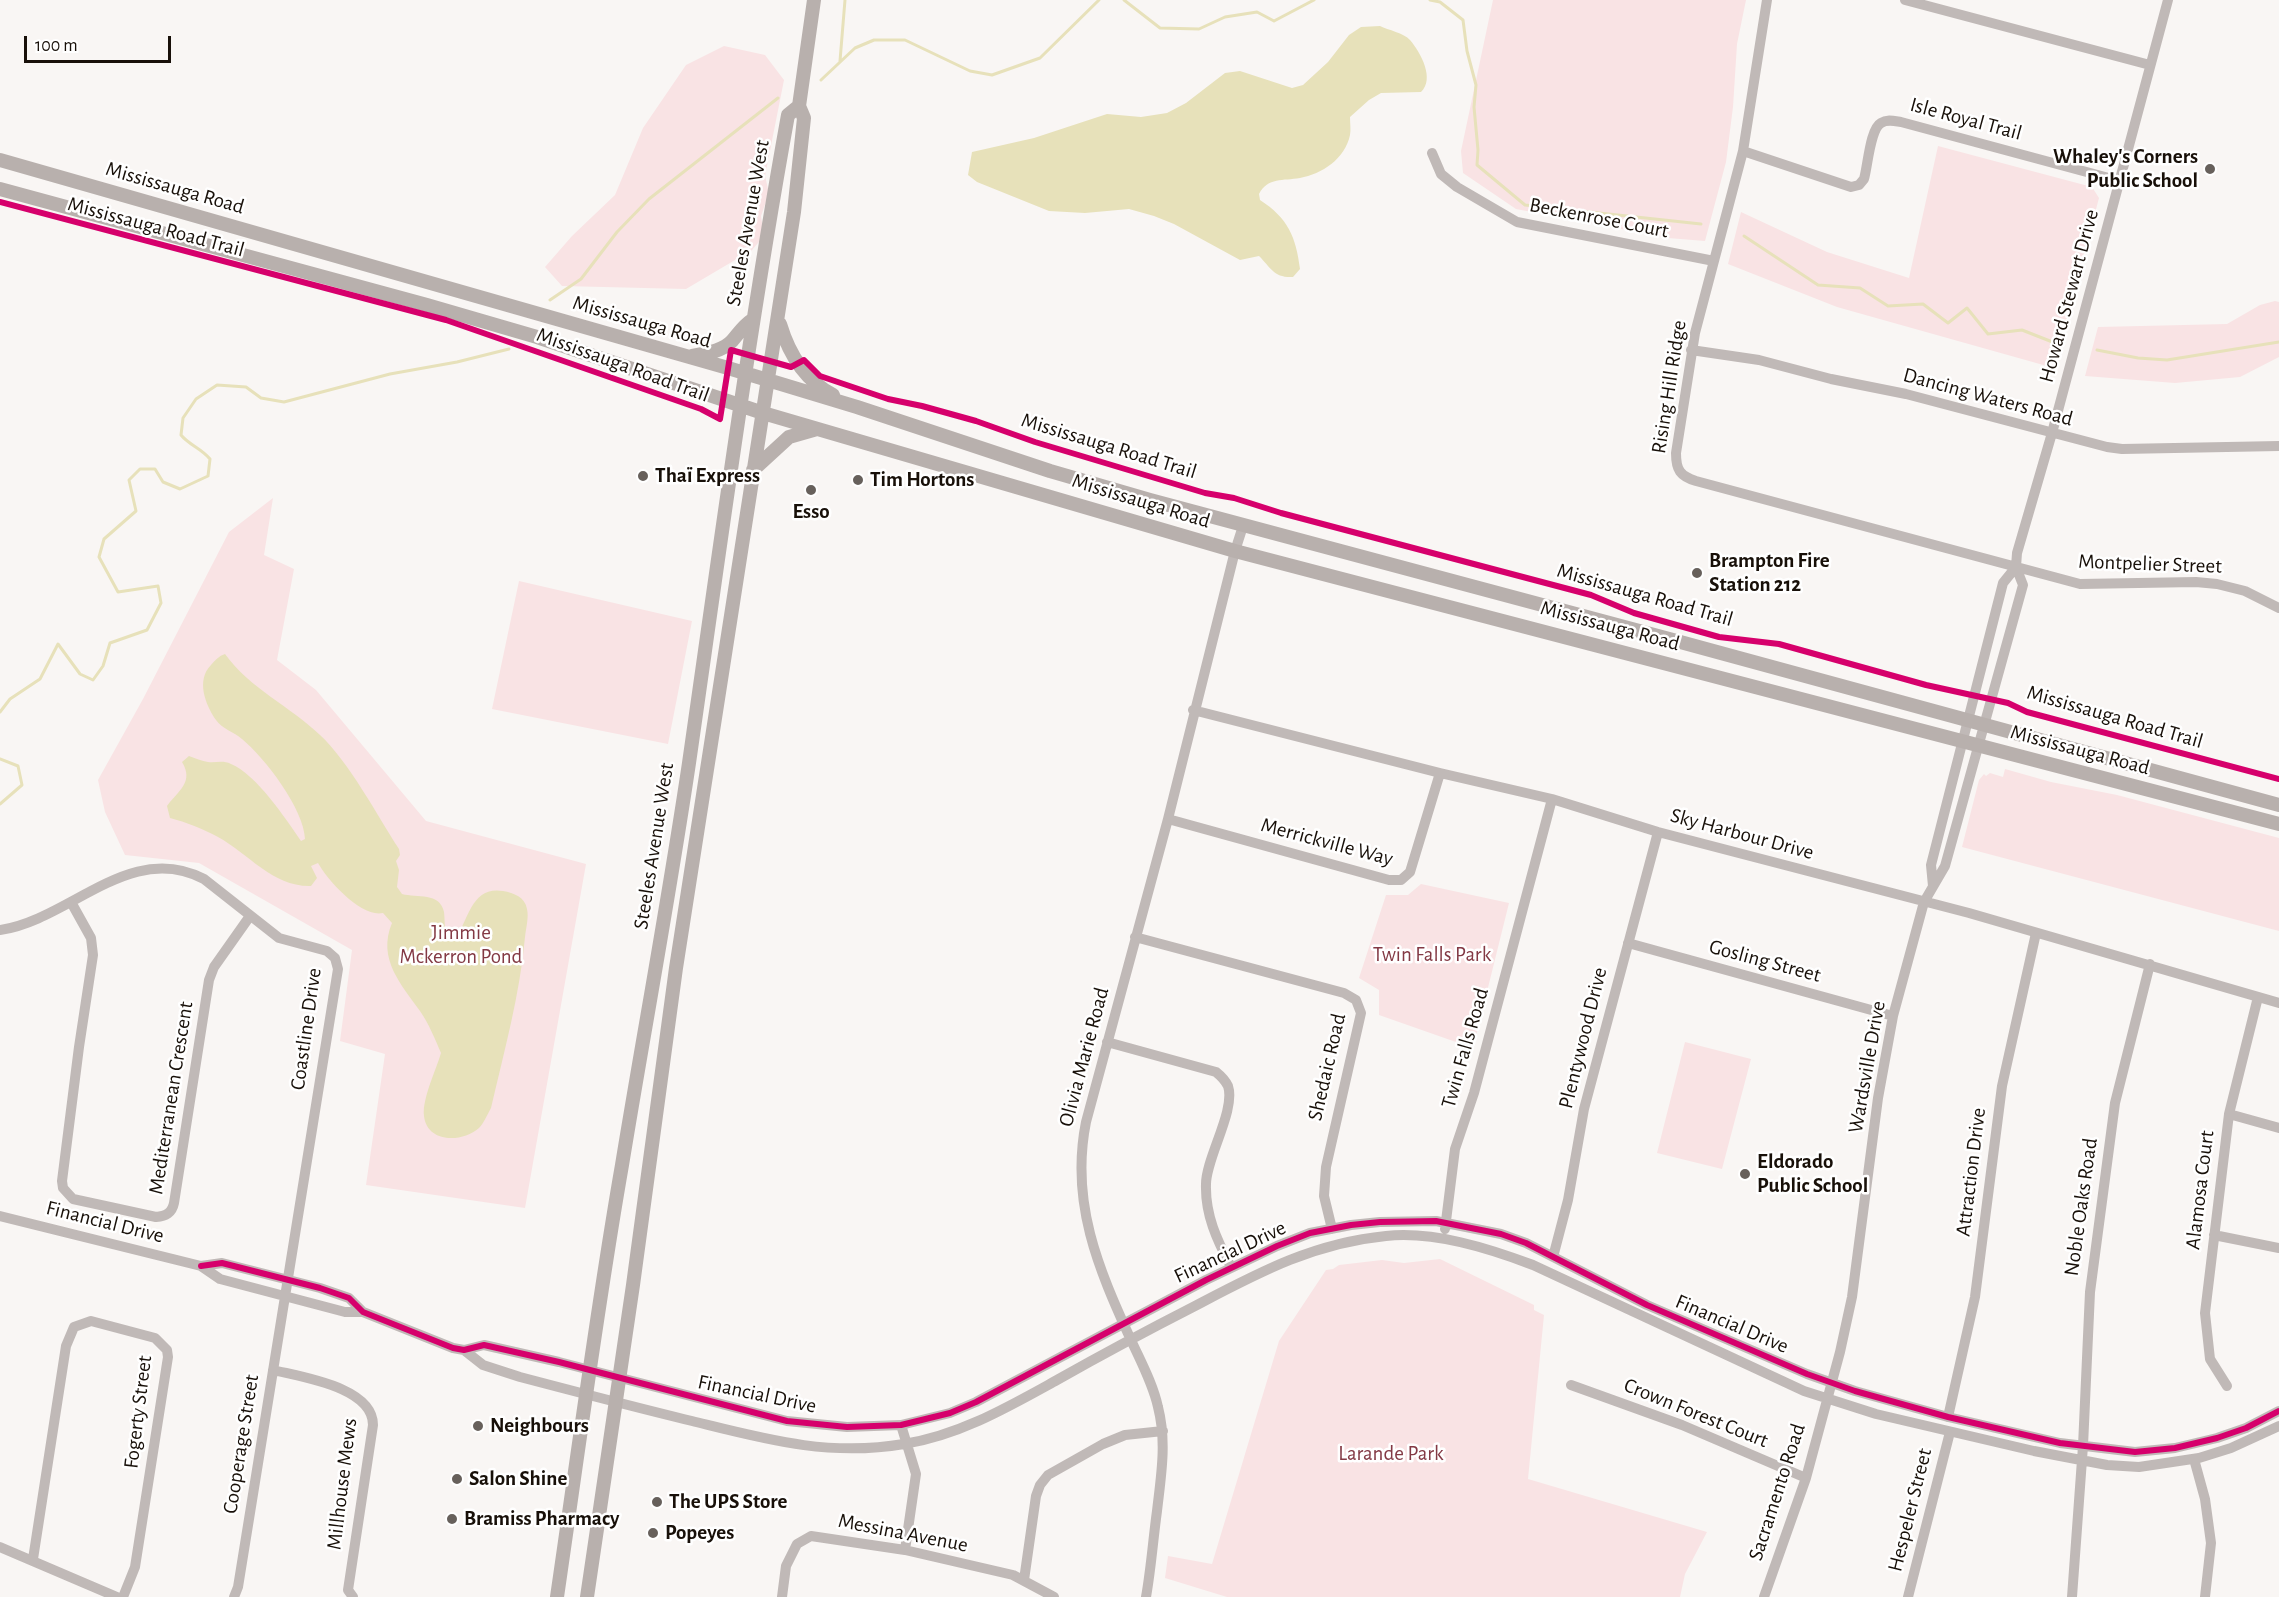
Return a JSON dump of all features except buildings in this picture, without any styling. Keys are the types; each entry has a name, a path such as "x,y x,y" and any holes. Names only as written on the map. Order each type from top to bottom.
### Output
{"main road":[{"name":"Steeles Avenue West","path":"587,1597 620,1377 676,968 794,212 804,118 799,106 814,0"},
{"name":"Steeles Avenue West","path":"557,1597 621,1166 655,976 688,764 752,321 788,115 799,106"},
{"name":"Mississauga Road","path":"0,160 688,356 857,407 1050,471 1243,526 1986,724 2279,805"},
{"name":"Mississauga Road","path":"0,189 438,308 547,341 763,413 1235,551 2279,824"},
{"path":"778,318 790,352 807,376 825,390 857,407"},
{"path":"688,356 711,352 728,345 743,326 752,321"},
{"path":"753,470 789,437 819,428"}],"street":[{"name":"Rising Hill Ridge","path":"1767,0 1743,151 1691,350 1676,453 1677,469 1684,477 2016,567"},
{"path":"1905,0 2150,65"},
{"name":"Howard Stewart Drive","path":"1979,746 2023,585 2016,567 2017,553 2052,433 2168,0"},
{"name":"Isle Royal Trail","path":"1743,151 1851,187 1859,185 1864,179 1874,130 1880,123 1888,120 2120,181"},
{"name":"Beckenrose Court","path":"1432,153 1441,174 1466,193 1517,222 1714,261"},
{"name":"Dancing Waters Road","path":"1691,350 1759,360 1831,379 1906,394 2094,445 2122,449 2279,446"},
{"name":"Olivia Marie Road","path":"1146,1597 1162,1470 1163,1431 1151,1386 1130,1339 1089,1232 1081,1191 1080,1150 1168,819 1193,710 1243,526"},
{"name":"Howard Stewart Drive","path":"1962,741 2003,583 2016,567"},
{"name":"Montpelier Street","path":"2016,567 2080,584 2196,582 2217,584 2245,591 2279,608"},
{"name":"Sky Harbour Drive","path":"1193,710 1551,800 1658,832 2150,964 2279,1003"},
{"name":"Wardsville Drive","path":"1933,886 1931,865 1962,741"},
{"name":"Wardsville Drive","path":"1827,1399 1852,1297 1878,1098 1893,1016 1924,902 1945,866 1979,746"},
{"name":"Merrickville Way","path":"1168,819 1389,880 1401,880 1410,872 1440,773"},
{"name":"Twin Falls Road","path":"1444,1239 1455,1149 1474,1093 1551,800"},
{"name":"Plentywood Drive","path":"1553,1257 1568,1200 1584,1109 1658,832"},
{"name":"Coastline Drive","path":"0,930 34,920 135,871 164,868 204,879 279,938 327,951 335,958 338,969 285,1297"},
{"name":"Mediterranean Crescent","path":"71,902 91,938 93,955 79,1047 63,1188 73,1199 156,1217 164,1216 172,1209 209,980 214,967 250,916"},
{"name":"Attraction Drive","path":"1948,1417 1975,1297 2002,1086 2036,933"},
{"name":"Shedaic Road","path":"1135,937 1344,993 1356,1000 1361,1013 1326,1167 1324,1196 1332,1229"},
{"name":"Gosling Street","path":"1628,943 1893,1016"},
{"name":"Noble Oaks Road","path":"2072,1597 2083,1446 2090,1292 2113,1115 2150,964"},
{"name":"Alamosa Court","path":"2227,1386 2210,1359 2205,1313 2229,1114 2258,997"},
{"path":"1107,1042 1216,1072 1224,1078 1229,1095 1206,1181 1206,1205 1215,1236 1231,1267"},
{"path":"2229,1114 2279,1128"},
{"name":"Financial Drive","path":"0,1216 201,1266 219,1279 285,1297 345,1312 363,1312 464,1350 483,1365 587,1395 768,1440 802,1446 865,1449 907,1444 944,1435 994,1415 1130,1339 1287,1259 1336,1244 1388,1236 1444,1239 1491,1250 1533,1265 1804,1391 1876,1414 1950,1432 2107,1465 2139,1467 2194,1459 2231,1448 2279,1426"},
{"name":"Financial Drive","path":"464,1350 484,1345 620,1377 788,1421 847,1427 901,1425 950,1413 976,1402 1231,1267 1288,1241 1310,1233 1380,1222 1446,1223 1501,1234 1553,1257 1647,1305 1832,1383 1948,1417 2083,1446 2135,1452 2175,1448 2217,1438 2246,1428 2279,1411"},
{"path":"2214,1235 2279,1248"},
{"name":"Financial Drive","path":"201,1266 222,1263 288,1279 349,1298 363,1312"},
{"name":"Cooperage Street","path":"234,1597 238,1587 285,1297"},
{"name":"Fogerty Street","path":"33,1559 66,1346 70,1333 74,1327 91,1321 155,1338 167,1350 168,1357 135,1567 123,1597"},
{"name":"Millhouse Mews","path":"273,1370 335,1386 364,1402 372,1412 374,1425 348,1590 353,1597"},
{"name":"Crown Forest Court","path":"1571,1385 1682,1425 1806,1478"},
{"name":"Sacramento Road","path":"1764,1597 1806,1478 1827,1399"},
{"path":"901,1425 916,1474 905,1550"},
{"path":"1024,1580 1036,1496 1048,1475 1103,1444 1125,1435 1163,1431"},
{"name":"Hespeler Street","path":"1908,1597 1950,1432"},
{"path":"2194,1459 2205,1499 2211,1543 2205,1597"},
{"name":"Messina Avenue","path":"782,1597 786,1566 797,1544 811,1536 905,1550 1013,1575 1054,1597"},
{"path":"0,1547 33,1559 117,1597"}],"green space":[{"path":"1493,0 1746,0 1737,44 1733,107 1726,162 1705,241 1668,238 1516,209 1463,173 1461,151"},
{"path":"724,46 765,55 784,80 765,176 769,193 761,216 764,236 752,250 686,289 562,286 545,267 572,236 615,195 643,128 686,65"},
{"path":"1938,146 2092,187 2099,198 2054,368 1837,307 1728,264 1741,212 1827,252 1909,278"},
{"path":"2279,302 2279,357 2240,377 2175,383 2085,376 2098,327 2227,324 2260,305"},
{"name":"Jimmie Mckerron Pond","path":"273,498 264,555 294,569 277,660 316,690 426,821 586,864 525,1208 366,1185 385,1054 340,1041 352,950 199,863 125,855 105,812 98,780 143,699 229,532"},
{"path":"519,581 692,621 668,744 492,709"},
{"path":"2005,769 2051,782 2117,795 2279,838 2279,931 1962,847 1979,780 1984,774 1986,776 1990,773 2003,777"},
{"name":"Twin Falls Park","path":"1421,884 1509,903 1473,1048 1379,1015 1379,990 1359,978 1386,895 1408,895"},
{"path":"1685,1042 1751,1059 1722,1169 1657,1153"},
{"name":"Larande Park","path":"1440,1259 1534,1305 1534,1310 1544,1315 1528,1479 1707,1532 1685,1574 1680,1597 1227,1597 1165,1578 1168,1556 1212,1564 1279,1341 1326,1270 1339,1265 1382,1260 1404,1263"}],"shaded area":[{"path":"1380,26 1404,35 1414,45 1427,73 1425,87 1421,92 1381,93 1369,100 1350,117 1347,144 1331,164 1308,176 1271,182 1259,194 1260,200 1284,221 1293,238 1300,269 1293,277 1277,274 1259,256 1240,260 1174,224 1154,216 1129,209 1085,213 1049,211 977,182 968,175 972,152 1034,138 1107,114 1141,117 1167,113 1186,103 1225,73 1240,71 1292,88 1303,85 1328,62 1349,35 1361,27"},
{"path":"225,654 246,677 308,725 331,746 362,789 399,849 400,855 396,861 399,870 397,887 402,894 427,897 438,901 444,912 447,936 451,939 456,938 473,905 484,893 503,891 515,894 524,901 528,919 523,958 506,1044 491,1108 481,1126 472,1133 446,1138 438,1136 427,1125 424,1116 425,1101 441,1053 426,1021 393,970 387,948 392,923 383,913 365,910 346,897 318,863 311,866 317,878 311,886 297,885 273,875 218,837 170,818 167,806 184,786 186,775 182,762 189,756 208,762 228,763 241,769 270,798 301,841 305,839 298,813 272,771 242,739 219,723 208,707 203,685 206,671 214,661"}],"waterway":[{"path":"840,61 845,0"},
{"path":"821,80 855,48 874,40 905,40 970,71 992,75 1040,58 1099,0"},
{"path":"1124,0 1160,28 1199,29 1225,17 1257,12 1274,21 1314,0"},
{"path":"1430,0 1440,2 1463,20 1467,51 1476,85 1474,107 1477,165 1525,205 1701,224"},
{"path":"550,300 581,279 617,232 649,199 778,98"},
{"path":"1744,236 1818,285 1860,288 1888,306 1923,304 1948,323 1967,308 1988,334 2022,330 2055,343"},
{"path":"2097,350 2138,358 2167,360 2279,342"},
{"path":"0,712 10,699 40,679 58,644 80,674 93,680 103,666 110,643 147,630 161,603 158,586 118,592 99,557 104,539 136,511 129,480 140,469 155,469 163,482 180,489 208,476 210,459 181,435 183,418 196,399 217,385 246,387 261,398 284,402 390,374 457,362 509,349"},
{"path":"0,759 18,766 22,785 0,804"}],"cycle path":[{"name":"Mississauga Road Trail","path":"0,202 446,320 701,409 720,419 731,350 791,367 804,360 820,376 888,399 976,421 1035,442 1205,493 1234,498 1281,513 1591,595 1634,613 1719,637 1779,644 1926,685 2008,703 2027,712 2279,779"},
{"path":"201,1266 222,1263 320,1288 349,1298 363,1312 453,1348 464,1350 484,1345 787,1421 847,1427 901,1425 950,1413 976,1402 1206,1280 1310,1233 1380,1222 1436,1221 1501,1234 1526,1243 1647,1305 1807,1374 1855,1391 1948,1417 2060,1443 2135,1452 2175,1448 2246,1428 2279,1411"}],"place":[{"name":"Whaley's Corners Public School","path":"2210,169"},
{"name":"Thaï Express","path":"643,476"},
{"name":"Tim Hortons","path":"858,480"},
{"name":"Esso","path":"811,490"},
{"name":"Brampton Fire Station 212","path":"1697,573"},
{"name":"Eldorado Public School","path":"1745,1174"},
{"name":"Neighbours","path":"478,1426"},
{"name":"Salon Shine","path":"457,1479"},
{"name":"The UPS Store","path":"657,1502"},
{"name":"Bramiss Pharmacy","path":"452,1519"},
{"name":"Popeyes","path":"653,1533"}]}
